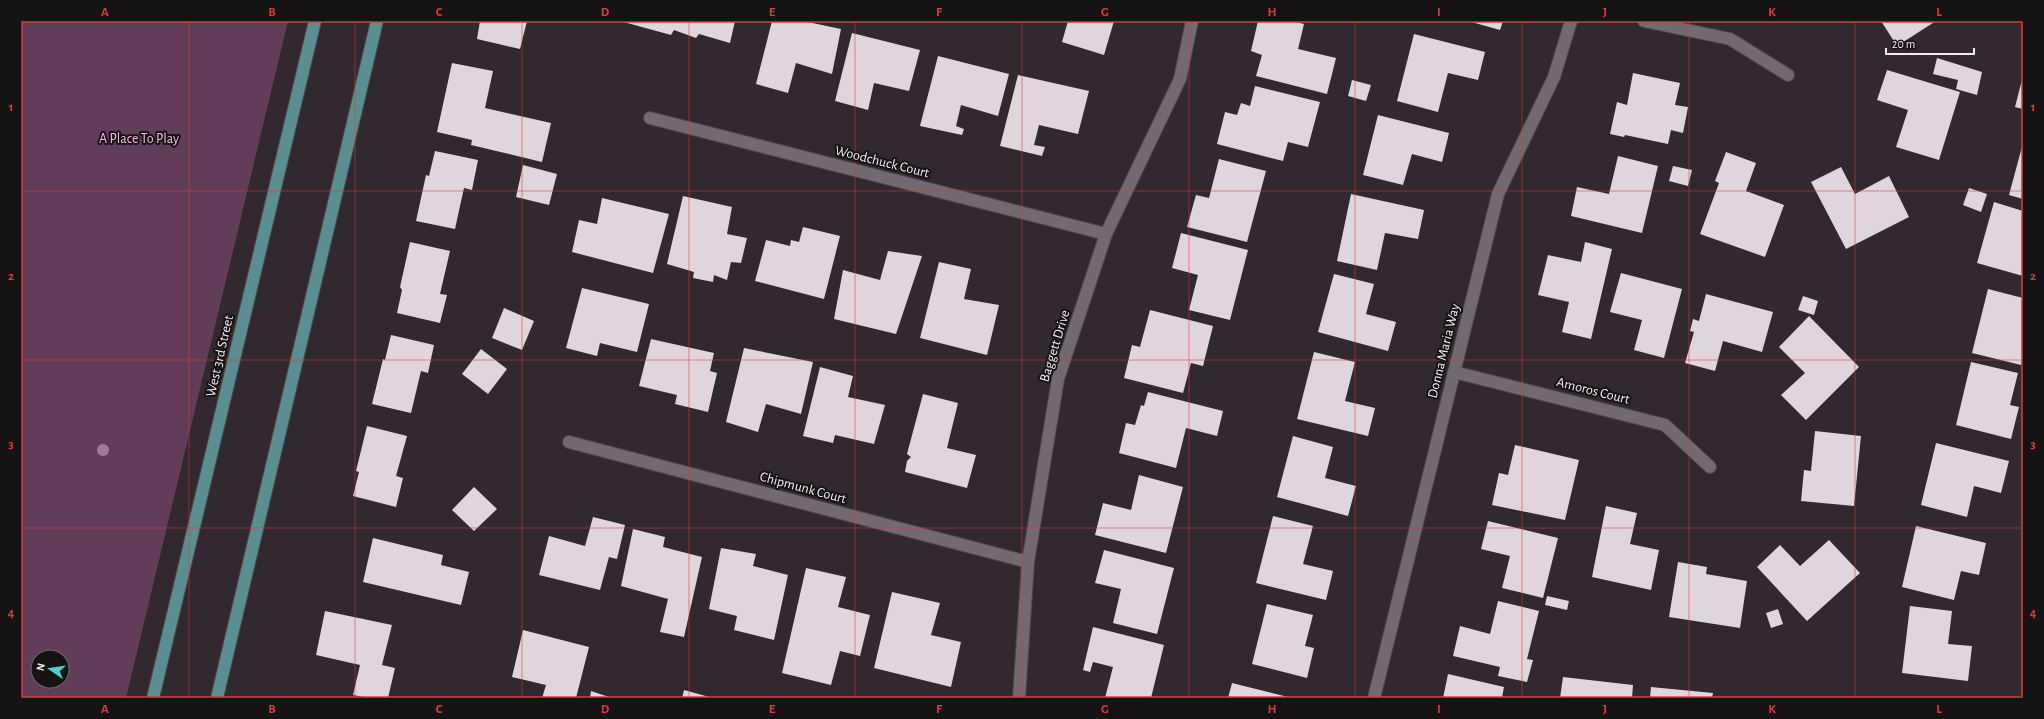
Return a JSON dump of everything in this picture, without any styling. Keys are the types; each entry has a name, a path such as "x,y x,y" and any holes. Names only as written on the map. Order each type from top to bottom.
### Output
{"main road":[{"name":"West 3rd Street","path":"153,698 315,21"},
{"path":"217,698 377,21"}],"street":[{"name":"Baggett Drive","path":"1019,698 1028,562 1058,379 1106,234 1180,79 1192,21"},
{"name":"Donna Maria Way","path":"1374,698 1498,194 1554,77 1571,21"},
{"path":"1644,21 1730,39 1788,74"},
{"name":"Woodchuck Court","path":"650,118 1106,234"},
{"name":"Amoros Court","path":"1454,372 1665,425 1710,467"},
{"name":"Chipmunk Court","path":"570,442 1028,562"}],"green space":[{"name":"A Place To Play","path":"21,21 288,21 126,698 21,698"}],"building":[{"path":"480,21 527,21 520,49 477,39"},
{"path":"620,21 735,21 730,43 699,34 696,38 674,30 671,35"},
{"path":"772,21 803,21 841,29 832,74 796,63 788,93 756,84"},
{"path":"1068,21 1114,21 1104,55 1062,42"},
{"path":"1258,21 1292,21 1304,24 1298,49 1336,58 1327,94 1256,76 1262,55 1251,51"},
{"path":"1468,21 1503,21 1500,30"},
{"path":"1881,21 1936,21 1897,46"},
{"path":"852,33 920,50 909,91 874,83 868,110 835,101"},
{"path":"1414,34 1485,52 1478,80 1448,73 1438,112 1397,101"},
{"path":"938,56 1009,74 998,116 961,105 956,126 964,129 962,135 920,126"},
{"path":"1937,58 1982,72 1977,95 1956,89 1958,80 1933,74"},
{"path":"452,63 493,71 485,108 551,123 542,162 471,145 472,140 437,132"},
{"path":"1887,70 1960,92 1939,160 1896,147 1908,110 1877,100"},
{"path":"1633,73 1680,83 1675,105 1688,107 1683,133 1671,130 1668,144 1625,135 1624,137 1610,134 1617,102 1627,105"},
{"path":"1018,75 1089,91 1078,134 1039,125 1034,145 1045,147 1042,156 1000,146"},
{"path":"2023,76 2023,109 2015,107"},
{"path":"1352,80 1371,85 1366,101 1348,96"},
{"path":"1255,86 1320,102 1308,147 1288,142 1283,161 1217,144 1225,112 1237,115 1241,103 1250,106"},
{"path":"1378,115 1449,133 1442,162 1412,154 1403,185 1363,175"},
{"path":"2023,143 2023,199 2009,195"},
{"path":"435,151 478,160 472,190 464,188 455,229 416,221 426,175 429,176"},
{"path":"1726,152 1756,163 1746,191 1784,205 1765,257 1700,234 1719,183 1715,181"},
{"path":"1618,156 1658,166 1642,233 1571,216 1577,187 1609,194"},
{"path":"1219,159 1266,171 1247,242 1187,227 1196,195 1209,198"},
{"path":"523,165 557,174 549,205 516,197"},
{"path":"1673,166 1692,170 1688,186 1669,181"},
{"path":"1841,167 1855,194 1889,176 1909,217 1846,249 1811,182"},
{"path":"1969,188 1987,194 1981,212 1963,205"},
{"path":"1351,194 1424,210 1418,239 1385,233 1377,270 1337,261"},
{"path":"683,196 732,207 727,234 747,238 741,263 731,262 727,280 714,275 713,282 693,278 694,272 667,264"},
{"path":"602,198 669,214 653,273 572,252 579,220 597,224"},
{"path":"1994,202 2023,211 2023,276 1977,263"},
{"path":"803,227 840,236 824,299 755,281 766,240 790,246 791,240 799,242"},
{"path":"1181,233 1248,250 1230,320 1189,310 1198,275 1172,268"},
{"path":"410,242 450,251 440,294 447,295 440,323 397,313 402,290 400,287"},
{"path":"1585,242 1612,249 1591,339 1562,332 1569,302 1538,295 1548,255 1581,262"},
{"path":"888,251 922,256 896,334 834,319 843,270 880,280"},
{"path":"939,262 971,269 964,299 999,305 987,355 920,338"},
{"path":"1621,273 1682,289 1664,358 1634,350 1642,320 1610,312"},
{"path":"1334,274 1374,284 1366,314 1396,322 1388,351 1318,332"},
{"path":"582,288 649,304 637,352 600,343 597,356 566,348"},
{"path":"1988,289 2023,298 2023,357 2021,365 1972,353"},
{"path":"1706,294 1773,312 1762,352 1723,341 1715,371 1685,363 1694,332 1690,331 1693,319 1699,321"},
{"path":"1803,296 1818,301 1814,315 1798,310"},
{"path":"504,308 534,321 522,350 492,338"},
{"path":"1150,310 1213,326 1203,366 1191,363 1183,393 1124,378 1132,345 1140,347"},
{"path":"1809,316 1859,367 1806,420 1781,395 1805,373 1779,347"},
{"path":"391,335 434,345 428,373 421,371 411,413 372,404 383,359 385,360"},
{"path":"651,339 714,353 710,371 717,373 708,412 675,404 677,395 639,386"},
{"path":"744,348 813,362 801,414 766,404 758,432 726,422"},
{"path":"481,349 507,369 488,394 462,374"},
{"path":"1314,352 1355,362 1345,401 1375,408 1368,436 1297,419"},
{"path":"1971,362 2018,373 2010,405 2019,407 2011,439 1956,425"},
{"path":"820,367 853,376 848,397 885,405 874,444 835,435 833,443 803,436"},
{"path":"1148,392 1223,411 1217,436 1186,428 1176,468 1119,453 1126,423 1135,425 1141,405 1144,406"},
{"path":"923,394 958,403 947,448 976,455 967,488 905,472 907,461 911,457 907,454"},
{"path":"367,426 407,436 396,476 403,478 396,507 353,496 359,472 356,471"},
{"path":"1815,431 1861,436 1854,506 1801,501 1804,470 1811,471"},
{"path":"1293,436 1333,447 1325,478 1356,486 1348,516 1277,497"},
{"path":"1936,443 2009,461 2001,493 1974,486 1967,517 1921,505"},
{"path":"1515,445 1579,460 1565,520 1492,505 1499,473 1508,475"},
{"path":"1139,475 1183,487 1166,553 1095,535 1103,503 1131,510"},
{"path":"474,487 497,509 474,531 452,510"},
{"path":"1606,506 1637,513 1630,544 1659,550 1651,590 1592,577"},
{"path":"1273,516 1313,526 1303,564 1333,571 1326,600 1256,583"},
{"path":"593,517 625,525 617,559 609,557 600,590 539,575 549,536 585,546"},
{"path":"1488,521 1558,538 1543,598 1502,588 1510,556 1481,549"},
{"path":"1916,526 1986,543 1979,575 1961,571 1954,600 1902,587"},
{"path":"633,529 665,537 663,547 702,557 684,637 660,632 668,599 621,586"},
{"path":"373,538 443,555 441,565 469,572 461,605 363,582"},
{"path":"1829,540 1860,573 1807,621 1757,567 1780,545 1800,566"},
{"path":"721,548 756,554 753,566 788,575 774,640 734,630 737,616 709,609"},
{"path":"1104,550 1174,568 1157,634 1113,623 1121,589 1095,583"},
{"path":"1678,562 1707,567 1706,574 1747,581 1740,628 1669,617"},
{"path":"806,568 846,577 838,607 870,615 860,656 840,651 831,685 782,673"},
{"path":"892,592 940,603 931,635 961,642 951,687 874,668"},
{"path":"1547,596 1569,601 1567,610 1545,605"},
{"path":"1498,601 1539,611 1527,659 1533,660 1527,682 1498,676 1500,667 1453,656 1460,626 1490,634"},
{"path":"1267,604 1313,615 1305,646 1314,648 1307,678 1252,664"},
{"path":"1910,606 1952,611 1948,644 1972,646 1968,681 1902,673"},
{"path":"1778,609 1783,624 1771,628 1766,613"},
{"path":"325,611 392,625 382,665 395,668 388,698 369,698 353,695 360,665 316,655"},
{"path":"1093,627 1164,645 1151,698 1105,698 1113,667 1093,662 1090,672 1083,670"},
{"path":"523,630 589,647 576,698 542,698 546,685 512,677"},
{"path":"1448,674 1504,687 1502,698 1443,698"},
{"path":"1563,677 1633,685 1632,698 1560,698"},
{"path":"1232,683 1288,697 1228,698"},
{"path":"1651,687 1713,693 1712,698 1650,698"},
{"path":"684,690 713,698 682,698"},
{"path":"591,691 612,698 590,698"}]}
